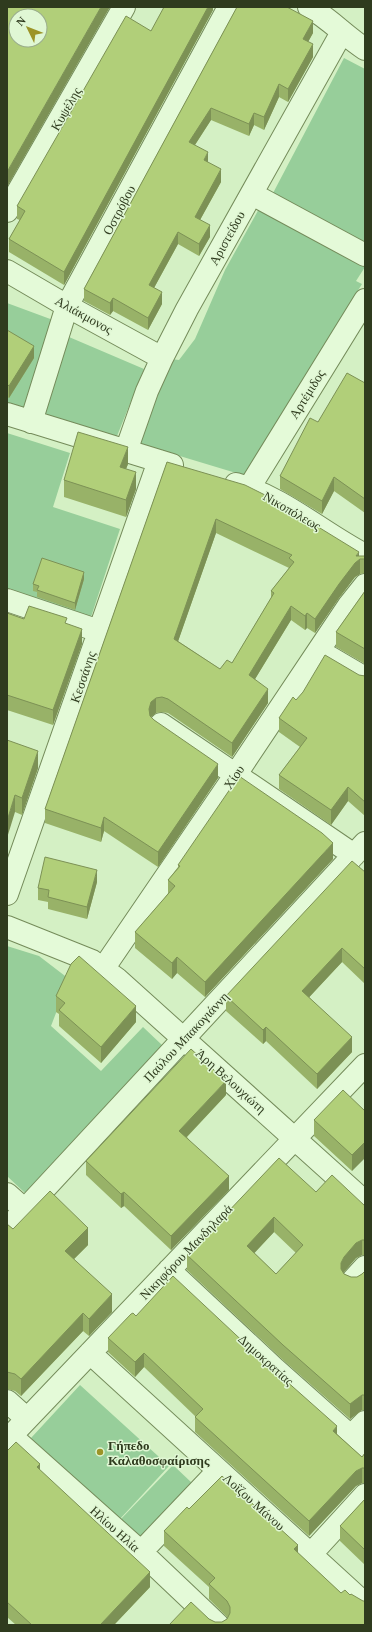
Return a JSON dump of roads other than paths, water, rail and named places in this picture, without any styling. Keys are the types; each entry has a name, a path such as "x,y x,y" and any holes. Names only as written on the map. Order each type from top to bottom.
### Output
{"street":[{"name":"Κυψέλης","path":"7,212 124,7"},
{"name":"Οστρόβου","path":"31,422 67,306 229,7"},
{"path":"309,7 322,15 365,49"},
{"name":"Αριστείδου","path":"126,451 147,391 187,309 342,32"},
{"path":"252,194 365,255"},
{"name":"Αλιάκμονος","path":"7,270 67,306 162,358"},
{"name":"Αρτέμιδος","path":"249,488 365,300"},
{"path":"7,414 189,470"},
{"name":"Κεσσάνης","path":"7,894 159,461"},
{"name":"Νικοπόλεως","path":"219,479 249,488 278,501 365,555"},
{"name":"Χίου","path":"104,969 320,651 349,605 365,585"},
{"path":"7,600 100,631"},
{"path":"320,651 365,678"},
{"path":"161,724 236,774 359,849"},
{"name":"Παύλου Μπακογιάννη","path":"7,1229 359,849"},
{"name":"Άρη Βελουχιώτη","path":"7,927 92,961 104,969 128,988 365,1202"},
{"name":"Νικηφόρου Μανδηλαρά","path":"9,1438 365,1065"},
{"path":"7,1194 25,1210"},
{"name":"Δημοκρατίας","path":"169,1270 269,1364 360,1436"},
{"name":"Λοΐζου Μάνου","path":"90,1353 365,1604"},
{"path":"7,1401 27,1419"},
{"name":"Ηλίου Ηλία","path":"9,1438 141,1552 218,1625"},
{"path":"141,1552 218,1471"},
{"path":"311,1554 365,1495"}],"place":[{"name":"Γήπεδο Καλαθοσφαίρισης","path":"100,1452"}]}
